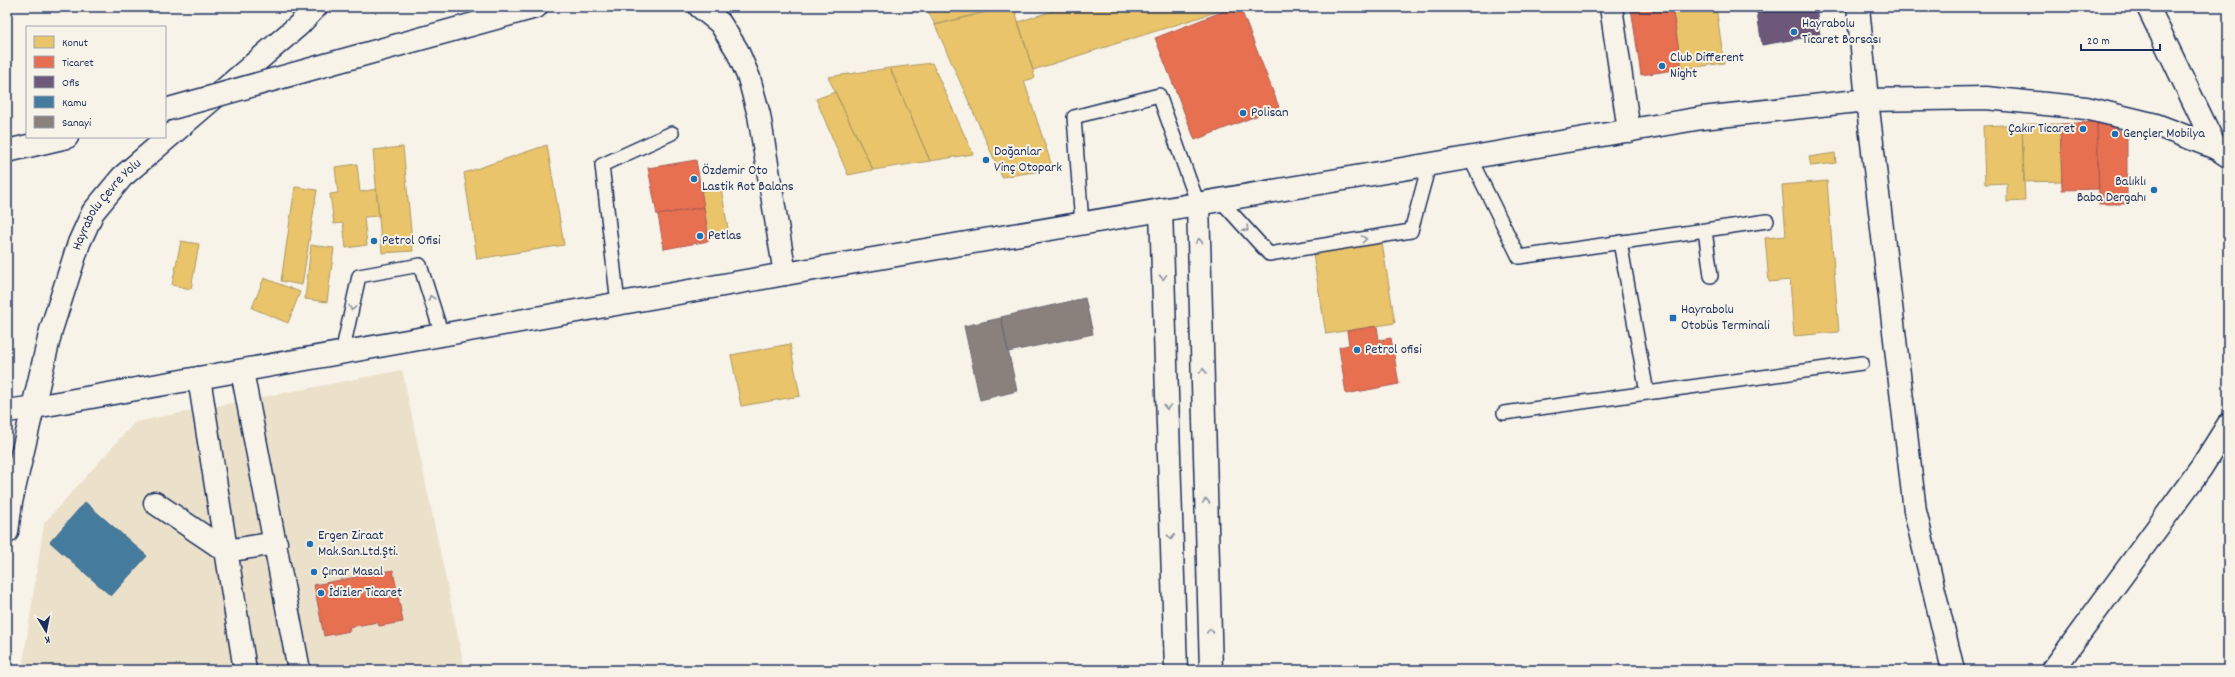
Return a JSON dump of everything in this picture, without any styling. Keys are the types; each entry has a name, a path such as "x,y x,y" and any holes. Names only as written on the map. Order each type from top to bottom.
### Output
{"main road":[{"name":"Hayrabolu Çevre Yolu","path":"7,532 11,502 35,407 51,330 79,243 93,212 122,177 299,25 316,7"},
{"path":"166,110 536,7"},
{"path":"700,7 720,23 737,50 749,78 759,115 785,274"},
{"path":"1611,7 1629,131"},
{"path":"1858,7 1867,100 1915,510 1953,670"},
{"path":"2148,7 2222,152"},
{"path":"7,411 242,371 785,274 1702,118 1867,100 1986,98 2086,108 2156,126 2222,152"},
{"path":"7,151 64,138"},
{"path":"1198,204 1211,670"},
{"path":"1161,210 1176,670"},
{"path":"242,371 299,670"},
{"path":"199,378 245,670"},
{"path":"2053,670 2201,468 2228,425"},
{"path":"155,503 226,551 276,543"}],"lane":[{"path":"1082,224 1074,117 1159,95 1198,204"},
{"path":"618,304 602,165 672,133"},
{"path":"1470,158 1519,257 1767,221"},
{"path":"1220,200 1270,254 1411,231 1429,165"},
{"path":"1705,230 1711,276"},
{"path":"1620,242 1647,393"},
{"path":"342,353 359,276 420,264 442,335"},
{"path":"1504,413 1862,363"}],"shaded area":[{"path":"402,370 465,670 22,670 44,523 135,422"}],"building: Konut":[{"path":"926,7 1005,7 935,25"},
{"path":"1005,7 1014,7 1035,78 1024,81 1053,169 1002,177 935,25"},
{"path":"1065,7 1232,7 1033,70 1018,22"},
{"path":"1672,7 1716,7 1724,63 1682,69"},
{"path":"932,63 973,154 930,161 890,68"},
{"path":"890,68 930,161 873,170 828,77"},
{"path":"835,92 873,170 848,175 816,99"},
{"path":"2022,124 2060,124 2062,181 2024,182"},
{"path":"2022,124 2025,201 2007,202 2007,183 1985,184 1983,126"},
{"path":"547,145 564,245 477,259 464,173"},
{"path":"403,147 413,251 382,253 373,150"},
{"path":"1835,153 1836,163 1811,166 1809,157"},
{"path":"357,164 360,192 376,189 379,216 364,217 367,245 346,248 343,223 334,224 330,194 338,193 335,167"},
{"path":"1827,181 1839,332 1794,336 1790,280 1769,282 1765,238 1786,236 1782,185"},
{"path":"295,187 317,190 302,285 281,281"},
{"path":"721,188 729,235 709,238 701,191"},
{"path":"1381,237 1395,323 1326,334 1312,249"},
{"path":"181,241 199,244 191,289 172,285"},
{"path":"311,245 334,248 327,302 305,299"},
{"path":"264,278 300,292 288,323 252,308"},
{"path":"790,344 800,396 741,406 731,355"}],"building: Ticaret":[{"path":"1234,7 1240,7 1279,107 1195,140 1155,38"},
{"path":"1672,7 1682,69 1641,75 1631,8"},
{"path":"2097,122 2127,133 2127,204 2099,204"},
{"path":"2097,122 2099,189 2062,190 2060,124"},
{"path":"696,160 704,207 657,215 648,168"},
{"path":"704,207 709,241 664,249 658,215"},
{"path":"1377,326 1379,340 1391,338 1399,384 1346,394 1339,347 1349,345 1347,331"},
{"path":"393,570 403,622 379,626 378,622 349,627 350,631 324,636 314,585"}],"building: Ofis":[{"path":"1756,7 1816,7 1820,35 1762,45"}],"building: Kamu":[{"path":"85,502 147,556 111,596 50,542"}],"building: Sanayi":[{"path":"1085,298 1093,334 1008,352 1001,317"},
{"path":"1001,318 1017,391 980,400 964,326"}],"place":[{"name":"Hayrabolu Ticaret Borsası","path":"1794,32"},
{"name":"Club Different Night","path":"1662,66"},
{"name":"Polisan","path":"1243,113"},
{"name":"Çakır Ticaret","path":"2083,129"},
{"name":"Gençler Mobilya","path":"2115,134"},
{"name":"Doğanlar Vinç Otopark","path":"986,160"},
{"name":"Özdemir Oto Lastik Rot Balans","path":"694,179"},
{"name":"Balıklı Baba Dergahı","path":"2154,190"},
{"name":"Petlas","path":"700,236"},
{"name":"Petrol Ofisi","path":"374,241"},
{"name":"Hayrabolu Otobüs Terminali","path":"1673,318"},
{"name":"Petrol ofisi","path":"1357,350"},
{"name":"Ergen Ziraat Mak.San.Ltd.Şti.","path":"310,544"},
{"name":"Çınar Masal","path":"314,572"},
{"name":"İdizler Ticaret","path":"321,593"}]}
